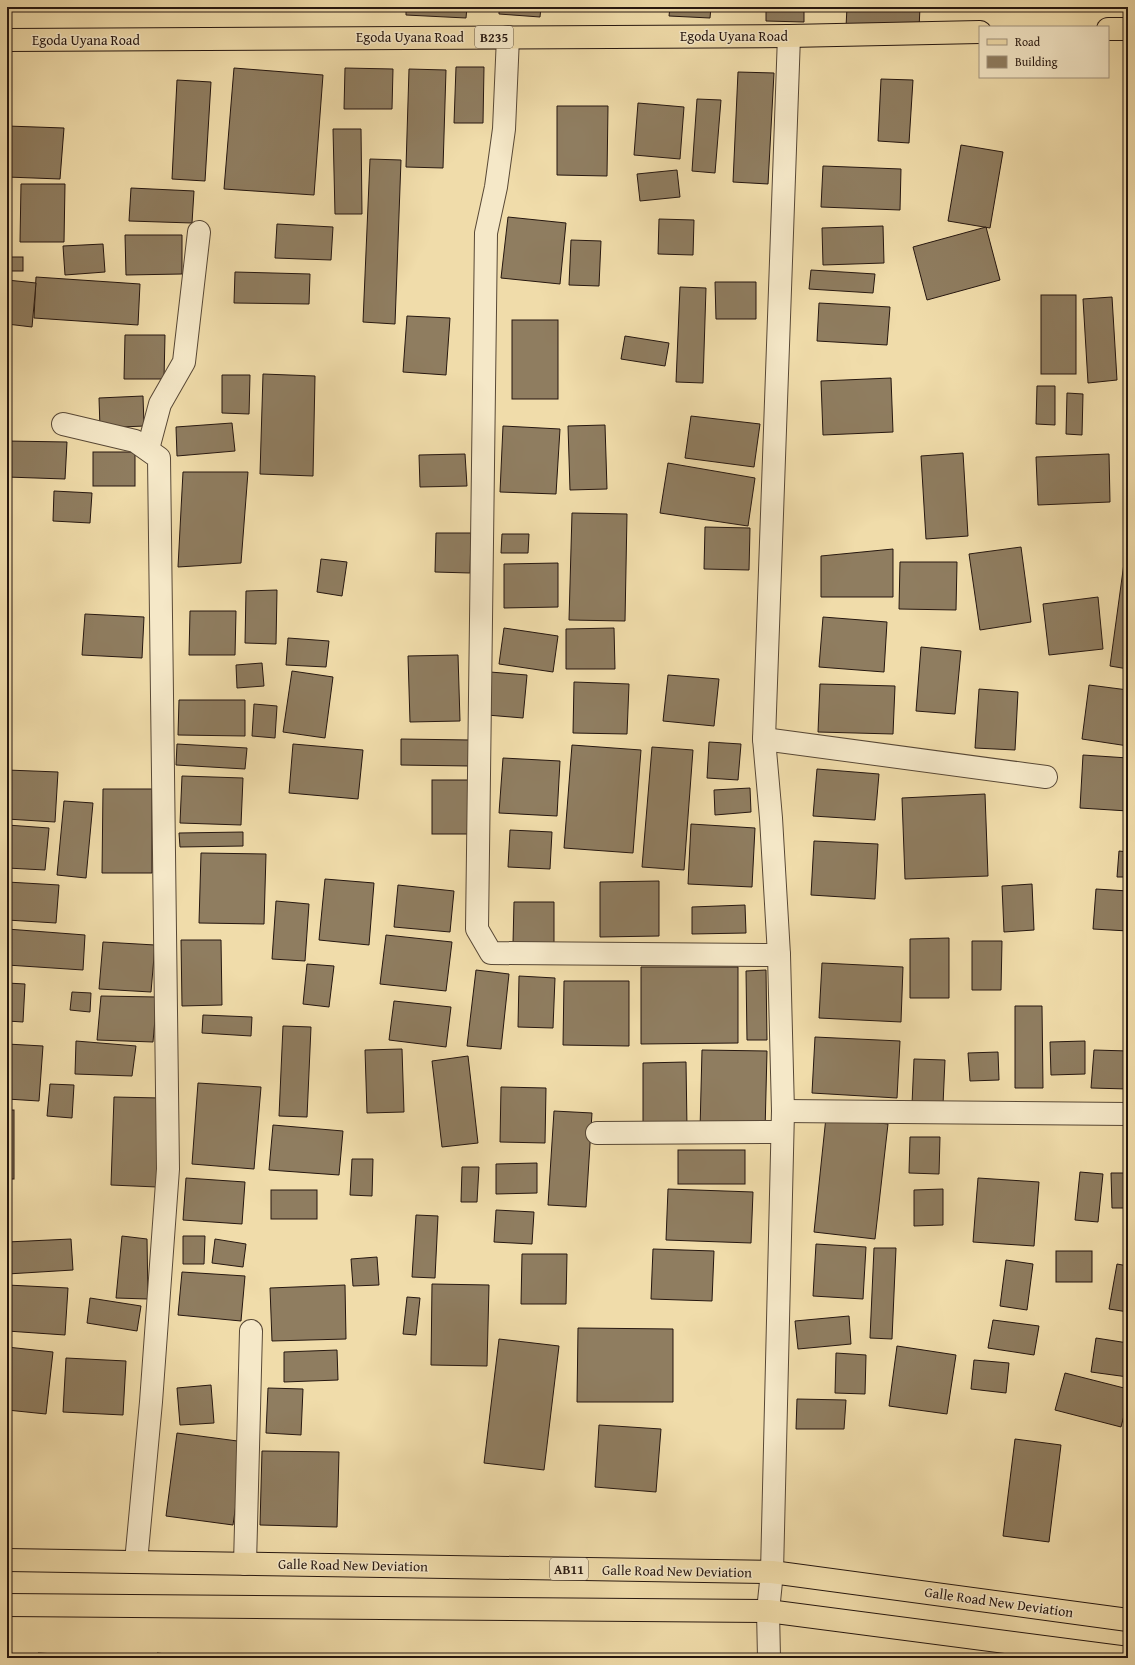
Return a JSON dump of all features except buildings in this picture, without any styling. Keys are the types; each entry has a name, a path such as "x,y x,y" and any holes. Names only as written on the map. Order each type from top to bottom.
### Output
{"main road":[{"path":"1109,29 1128,28"},
{"name":"Egoda Uyana Road","path":"7,40 789,36 979,32"},
{"name":"Galle Road New Deviation","path":"7,1560 772,1572 1128,1620"},
{"path":"7,1605 768,1611 1128,1658"}],"street":[{"path":"769,1658 768,1611 772,1572 782,1122 779,955 771,818 764,739 789,36"},
{"path":"508,37 504,129 496,187 486,233 478,929 491,952 779,955"},
{"path":"148,449 160,404 184,362 199,232"},
{"path":"63,424 135,441 160,458 168,1169 151,1402 136,1562"},
{"path":"764,739 1046,777"},
{"path":"597,1133 782,1122 1128,1114"},
{"path":"245,1564 252,1331"}]}
